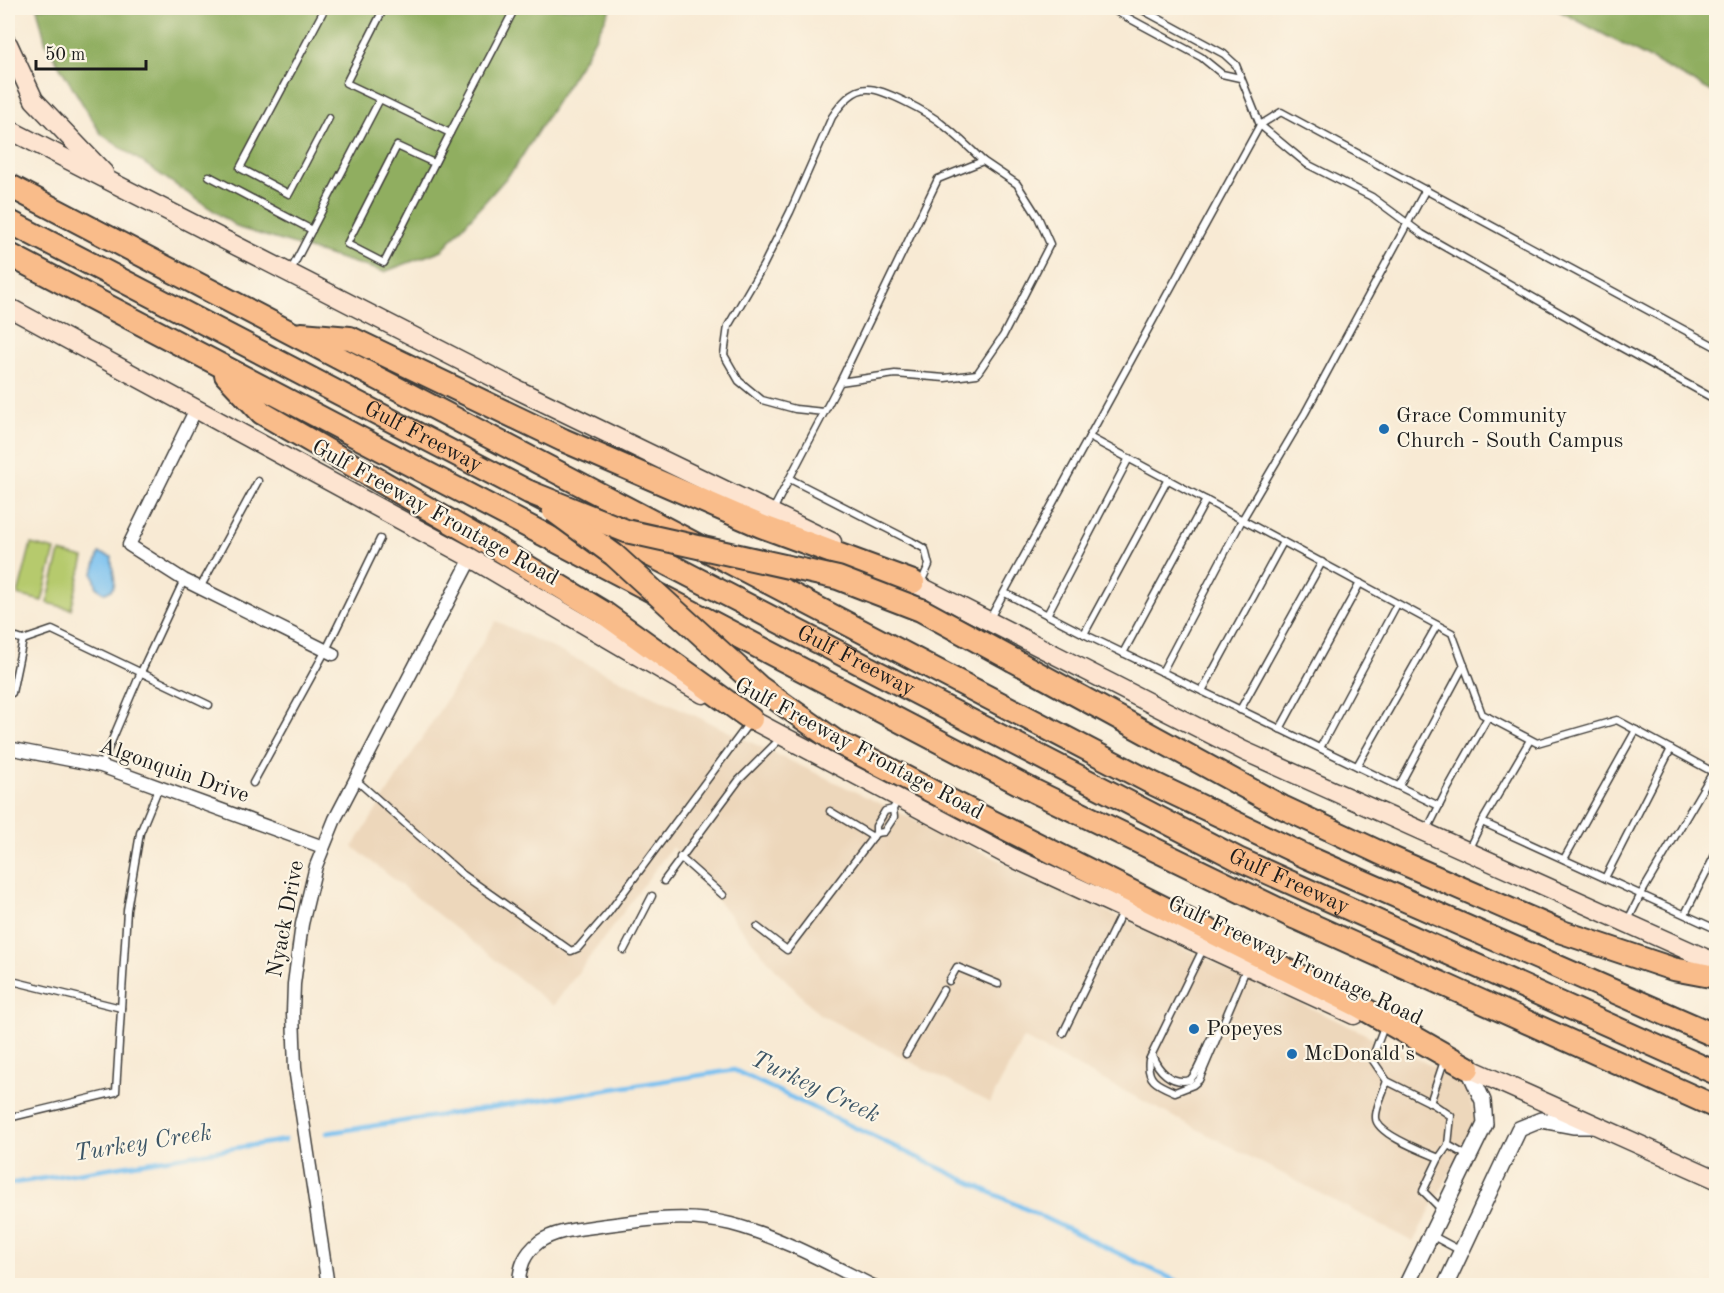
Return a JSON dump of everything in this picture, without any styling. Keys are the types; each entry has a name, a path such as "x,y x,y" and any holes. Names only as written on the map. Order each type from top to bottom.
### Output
{"highway":[{"name":"Gulf Freeway","path":"8,185 1154,784 1307,857 1716,1036"},
{"name":"Gulf Freeway","path":"12,223 1238,859 1716,1073"},
{"name":"Gulf Freeway","path":"8,254 1034,791 1296,918 1716,1107"},
{"path":"290,333 350,338 563,440 750,522 916,583"},
{"path":"215,363 262,413 493,546 604,614 751,719"},
{"path":"529,492 626,531 838,578 921,610 1282,807 1387,856 1559,931 1673,969 1716,977"},
{"path":"529,492 614,555 759,687 835,741 1359,1006 1468,1068"}],"main road":[{"path":"8,44 34,100 113,183"},
{"path":"8,129 520,391 916,583 1244,751 1716,963"},
{"name":"Gulf Freeway Frontage Road","path":"8,307 471,558 679,681 782,736 896,803 1468,1068 1716,1179"},
{"path":"8,321 41,324"}],"street":[{"path":"196,409 129,544 183,580 329,652"},
{"name":"Nyack Drive","path":"328,1286 295,1068 292,1013 302,924 309,890 323,846 471,558"},
{"name":"Algonquin Drive","path":"8,748 101,766 323,846"},
{"path":"1406,1286 1485,1124 1484,1101 1468,1068"},
{"path":"1445,1286 1519,1129 1541,1120 1573,1126 1598,1126"},
{"path":"519,1286 520,1268 528,1253 540,1241 567,1231 649,1219 688,1218 729,1224 768,1236 873,1286"}],"lane":[{"path":"325,8 240,168 289,194 329,118"},
{"path":"384,8 346,83 450,133"},
{"path":"434,163 397,147 347,244 384,263 515,8"},
{"path":"1110,8 1201,57 1222,74 1240,78"},
{"path":"1139,8 1224,54 1236,65 1260,125 1307,164 1372,197 1422,234 1716,400"},
{"path":"824,412 795,409 762,400 739,381 724,355 728,326 763,266 790,212 832,117 850,96 866,88 885,91 940,122 983,161 1017,184 1038,217 1050,244 1003,336 977,374 945,378 895,374 840,382"},
{"path":"289,274 380,99"},
{"path":"989,620 1260,125 1281,112 1716,347"},
{"path":"772,513 840,382 938,179 983,161"},
{"path":"209,176 312,230"},
{"path":"1162,672 1242,520 1305,413 1426,189"},
{"path":"1089,437 1452,633 1482,714 1530,740 1537,743 1617,720 1715,770 1641,894 1627,923"},
{"path":"1047,615 1129,458"},
{"path":"790,479 925,549 929,565 916,583"},
{"path":"1084,634 1168,479"},
{"path":"199,588 258,480"},
{"path":"1123,653 1206,500"},
{"path":"253,783 329,652 380,539"},
{"path":"1203,691 1283,542"},
{"path":"1240,710 1322,562"},
{"path":"101,766 183,580"},
{"path":"1280,729 1360,583"},
{"path":"1005,593 1084,634 1439,806"},
{"path":"1320,748 1397,604"},
{"path":"1357,766 1437,625"},
{"path":"8,635 23,640 52,630 209,705"},
{"path":"12,693 23,640"},
{"path":"1399,786 1464,665"},
{"path":"1426,833 1488,717"},
{"path":"356,779 462,874 571,951 578,948 609,912 751,719"},
{"path":"1564,859 1636,730"},
{"path":"664,881 739,780 782,736"},
{"path":"1467,851 1530,740"},
{"path":"1605,878 1671,749"},
{"path":"8,1118 116,1092 127,910 140,832 159,787"},
{"path":"757,927 787,950 875,835 876,826 885,811 896,803"},
{"path":"830,811 875,835 884,832 894,817 896,803"},
{"path":"1482,822 1716,929"},
{"path":"1685,914 1716,853"},
{"path":"680,857 723,895"},
{"path":"624,950 652,896"},
{"path":"1063,1033 1124,909"},
{"path":"1204,946 1152,1055 1148,1067 1156,1085 1175,1092 1199,1080 1248,966"},
{"path":"949,981 957,967 998,984"},
{"path":"8,980 121,1008"},
{"path":"906,1054 943,990"},
{"path":"1152,1055 1160,1070 1165,1074 1180,1081 1190,1080 1214,1032 1221,1028"},
{"path":"1383,1029 1372,1059 1387,1081 1451,1116 1448,1145 1423,1191 1443,1210"},
{"path":"1430,1103 1445,1057"},
{"path":"1387,1081 1376,1118 1379,1128 1439,1158"},
{"path":"1448,1145 1469,1157"},
{"path":"1431,1235 1461,1251"}],"shaded area":[{"path":"496,621 1464,1081 1477,1123 1413,1242 1023,1038 990,1103 819,1014 779,973 672,847 553,1006 353,847"}],"green space":[{"path":"37,8 611,8 586,55 514,169 442,250 384,272 239,228 101,134 46,44"},
{"path":"1554,8 1716,8 1716,94"},
{"path":"31,544 55,550 42,601 18,595"},
{"path":"60,552 84,558 71,609 47,603"}],"water":[{"path":"99,553 112,557 115,583 110,591 105,593 97,588 93,573"}],"waterway":[{"name":"Turkey Creek","path":"327,1133 734,1070 1187,1286"},
{"name":"Turkey Creek","path":"8,1184 285,1140"}],"place":[{"name":"Grace Community Church - South Campus","path":"1384,429"},
{"name":"Popeyes","path":"1194,1029"},
{"name":"McDonald's","path":"1292,1054"}]}
